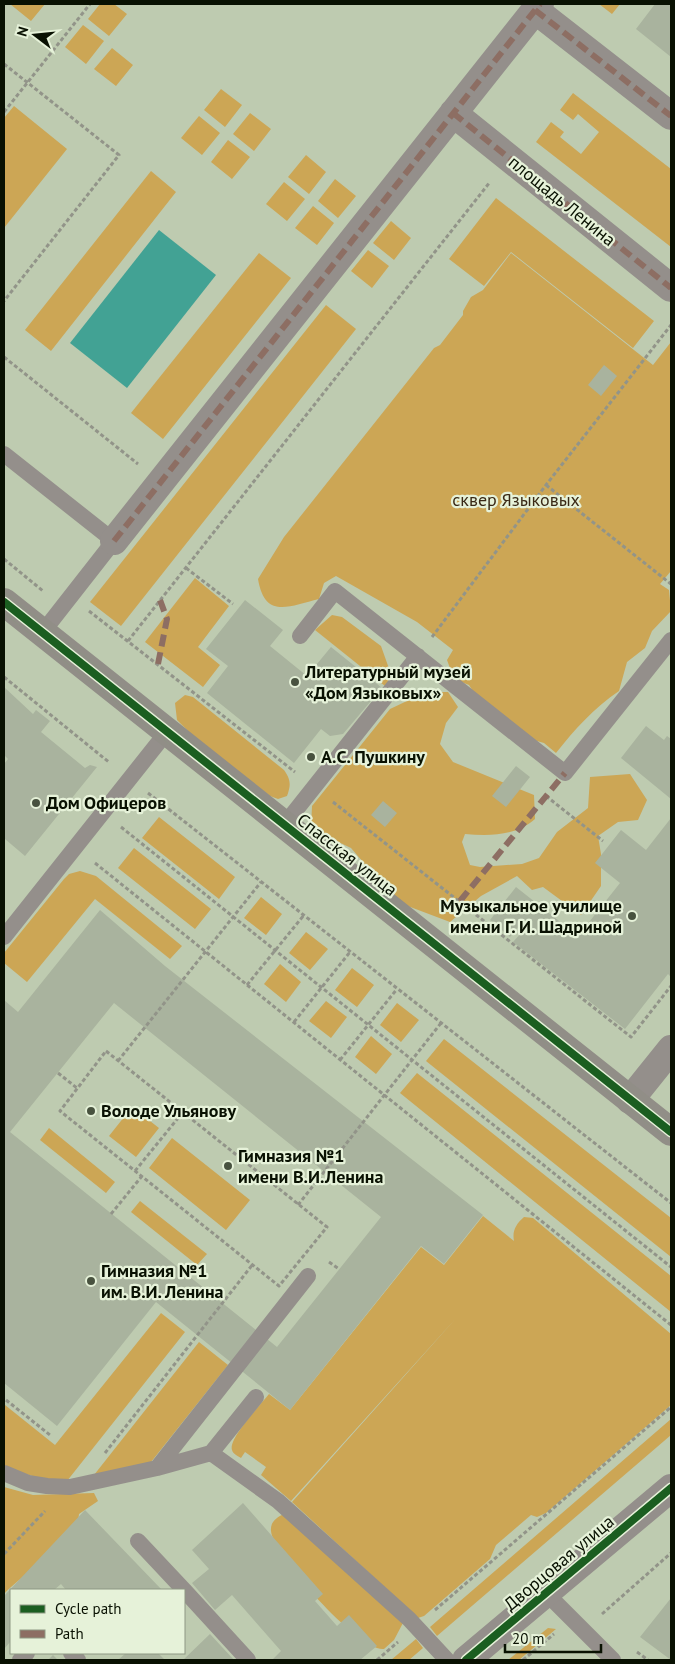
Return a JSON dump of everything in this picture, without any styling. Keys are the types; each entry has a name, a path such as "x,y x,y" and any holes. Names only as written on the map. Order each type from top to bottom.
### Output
{"street":[{"path":"114,541 537,7 671,116"},
{"name":"площадь Ленина","path":"453,113 671,288"},
{"name":"Спасская улица","path":"4,602 166,733 671,1132"},
{"path":"630,1100 671,1049"},
{"name":"Дворцовая улица","path":"466,1660 671,1488"}],"lane":[{"path":"4,454 114,541 42,633"},
{"path":"300,636 335,592 565,773 671,640"},
{"path":"284,825 418,656"},
{"path":"4,937 166,733"},
{"path":"157,1468 308,1276"},
{"path":"4,1473 28,1482 47,1486 74,1486 157,1468 212,1453 256,1397"},
{"path":"212,1453 278,1501 416,1626 447,1660"},
{"path":"138,1541 183,1589"},
{"path":"185,1591 248,1660"},
{"path":"546,1594 613,1660"}],"path":[{"path":"4,112 90,4"},
{"path":"4,64 119,155 4,301"},
{"path":"128,641 509,158"},
{"path":"418,656 546,485 671,325"},
{"path":"4,357 161,483"},
{"path":"546,485 671,584"},
{"path":"186,568 233,604"},
{"path":"4,678 671,1203"},
{"path":"546,796 603,841"},
{"path":"102,812 671,1267"},
{"path":"75,847 671,1325"},
{"path":"118,1061 261,882"},
{"path":"247,985 304,915"},
{"path":"294,1022 350,952"},
{"path":"631,1037 671,986"},
{"path":"340,1060 397,989"},
{"path":"298,1204 441,1023"},
{"path":"279,1286 60,1111 106,1051 327,1226"},
{"path":"58,1073 77,1088"},
{"path":"135,1171 182,1112"},
{"path":"112,1214 142,1176"},
{"path":"4,1554 74,1486 253,1264"},
{"path":"5,1400 50,1435"},
{"path":"377,1660 671,1406"},
{"path":"602,1614 671,1553"},
{"path":"638,1653 648,1660"}],"green space":[{"path":"10,4 45,4 31,21"},
{"path":"100,4 114,4 127,14 109,36 88,19"},
{"path":"599,4 620,4 612,14"},
{"path":"83,25 104,41 86,64 65,47"},
{"path":"112,48 133,65 116,86 94,69"},
{"path":"221,89 242,105 225,127 204,110"},
{"path":"573,93 671,169 671,247 536,142 551,122 564,132 560,137 581,154 599,132 578,114 573,120 560,110"},
{"path":"14,106 67,149 4,228 4,118"},
{"path":"250,113 271,129 254,151 233,134"},
{"path":"199,116 220,133 202,155 181,138"},
{"path":"228,140 250,157 232,179 211,162"},
{"path":"306,155 326,172 309,194 288,177"},
{"path":"151,171 176,192 51,351 25,330"},
{"path":"335,179 356,196 338,218 318,201"},
{"path":"284,182 305,199 287,221 266,204"},
{"path":"496,198 654,321 633,348 511,252 484,286 449,259"},
{"path":"313,206 334,223 317,245 295,228"},
{"path":"391,221 411,238 394,260 373,243"},
{"path":"368,250 389,266 372,288 351,271"},
{"path":"259,253 291,278 163,439 131,413"},
{"name":"сквер Языковых","path":"511,253 653,365 671,342 671,571 660,584 669,590 671,611 652,631 645,648 627,662 619,691 585,719 556,753 544,743 530,739 478,699 469,685 454,679 447,660 453,650 417,622 336,576 324,583 319,599 288,607 272,605 266,600 261,592 258,579 284,537 434,348 440,345 463,315 463,311 471,297 483,290"},
{"path":"326,305 356,329 121,626 90,602"},
{"path":"195,578 229,606 198,647 220,665 203,687 145,642"},
{"path":"332,615 342,617 381,646 392,677 385,686 315,630"},
{"path":"426,692 448,692 458,707 446,723 440,744 453,762 534,795 535,819 528,825 502,834 465,834 462,842 470,865 480,867 522,864 539,858 557,832 588,808 590,777 630,774 647,800 638,820 618,822 598,836 601,854 601,886 581,915 543,887 532,890 517,876 481,896 450,922 405,905 381,883 351,848 311,829 312,806 390,709"},
{"path":"185,695 193,697 284,770 290,783 287,796 278,799 270,796 195,738 177,720 175,703"},
{"path":"159,817 235,877 219,899 142,838"},
{"path":"134,848 211,909 195,929 118,868"},
{"path":"80,871 96,876 182,946 170,959 95,899 27,982 4,963 4,953 64,879 69,874"},
{"path":"261,897 282,914 266,935 244,918"},
{"path":"306,932 328,949 310,970 289,953"},
{"path":"280,964 301,982 286,1002 264,984"},
{"path":"352,968 374,985 357,1007 335,990"},
{"path":"326,1001 347,1017 331,1038 309,1021"},
{"path":"397,1003 419,1020 401,1042 380,1025"},
{"path":"371,1036 392,1054 376,1074 355,1057"},
{"path":"444,1039 671,1218 671,1257 426,1061"},
{"path":"417,1073 671,1276 671,1312 400,1093"},
{"path":"132,1107 159,1128 136,1157 109,1136"},
{"path":"49,1128 115,1182 106,1193 40,1140"},
{"path":"172,1138 250,1200 226,1230 149,1168"},
{"path":"140,1201 207,1254 197,1265 131,1212"},
{"path":"483,1216 514,1241 514,1231 519,1222 524,1217 533,1218 671,1334 671,1405 546,1513 537,1517 531,1515 496,1545 490,1559 424,1616 418,1618 292,1502 458,1316 291,1501 261,1475 266,1467 245,1452 241,1458 237,1456 232,1450 232,1445 240,1430 269,1394 290,1410 421,1247 444,1265"},
{"path":"161,1313 185,1332 67,1481 48,1481 4,1467 5,1405 55,1445"},
{"path":"199,1342 228,1365 151,1462 94,1475"},
{"path":"671,1419 671,1435 437,1636 430,1627"},
{"path":"4,1487 33,1495 94,1493 98,1501 79,1514 76,1524 59,1545 4,1594"},
{"path":"284,1514 404,1621 394,1640 384,1649 372,1646 338,1619 301,1580 286,1560 275,1543 271,1531 274,1520"},
{"path":"548,1628 556,1629 519,1660 508,1660"},
{"path":"416,1639 423,1648 409,1660 391,1660"}],"water":[{"path":"159,230 216,275 127,388 70,343"}],"building":[{"path":"655,4 671,4 671,57 636,29"},
{"path":"604,365 617,376 601,396 588,385"},
{"name":"Литературный музей «Дом Языковых»","path":"245,600 283,630 270,646 307,676 331,647 382,688 343,734 330,736 321,729 294,763 207,693 228,666 206,649"},
{"name":"Дом Офицеров","path":"4,687 33,714 36,710 50,721 41,732 85,768 90,765 97,767 25,856 5,839 4,841 4,764 8,759 4,755"},
{"path":"646,726 664,740 667,736 671,739 671,799 621,758"},
{"path":"516,766 530,777 506,807 492,796"},
{"path":"383,801 397,813 385,827 371,815"},
{"name":"Музыкальное училище имени Г. И. Шадриной","path":"671,818 671,977 668,974 625,1029 513,942 522,932 517,928 510,937 490,920 516,887 578,936 620,883 595,863 621,830 646,850"},
{"path":"100,910 165,966 483,1215 444,1264 421,1246 290,1410 156,1302 57,1426 4,1383 4,1000 18,1012","holes":["114,1003 381,1217 277,1347 10,1132"]},
{"path":"243,1503 323,1594 315,1601 337,1626 349,1615 377,1646 360,1660 272,1660 281,1651 232,1595 215,1610 192,1583 209,1569 192,1550"},
{"path":"85,1510 161,1589 65,1589 61,1584 55,1589 11,1589"},
{"path":"10,1590 10,1642 4,1649 4,1596"},
{"path":"671,1598 671,1660 640,1637"},
{"path":"210,1634 234,1660 183,1660"},
{"path":"125,1654 159,1654 165,1660 118,1660"},
{"path":"53,1655 58,1660 48,1660"}],"tram line":[{"path":"4,592 671,1125"},
{"path":"4,613 671,1142"}],"marked path":[{"path":"114,541 540,4"},
{"path":"535,10 671,116"},
{"path":"453,113 671,288"},
{"path":"158,664 167,619 160,600"},
{"path":"460,901 565,773"}],"cycle path":[{"path":"4,602 671,1132"},
{"path":"466,1660 671,1488"}],"place":[{"name":"Литературный музей «Дом Языковых»","path":"295,682"},
{"name":"А.С. Пушкину","path":"311,757"},
{"name":"Дом Офицеров","path":"36,803"},
{"name":"Музыкальное училище имени Г. И. Шадриной","path":"632,916"},
{"name":"Володе Ульянову","path":"91,1111"},
{"name":"Гимназия №1 имени В.И.Ленина","path":"228,1166"},
{"name":"Гимназия №1 им. В.И. Ленина","path":"91,1281"}]}
